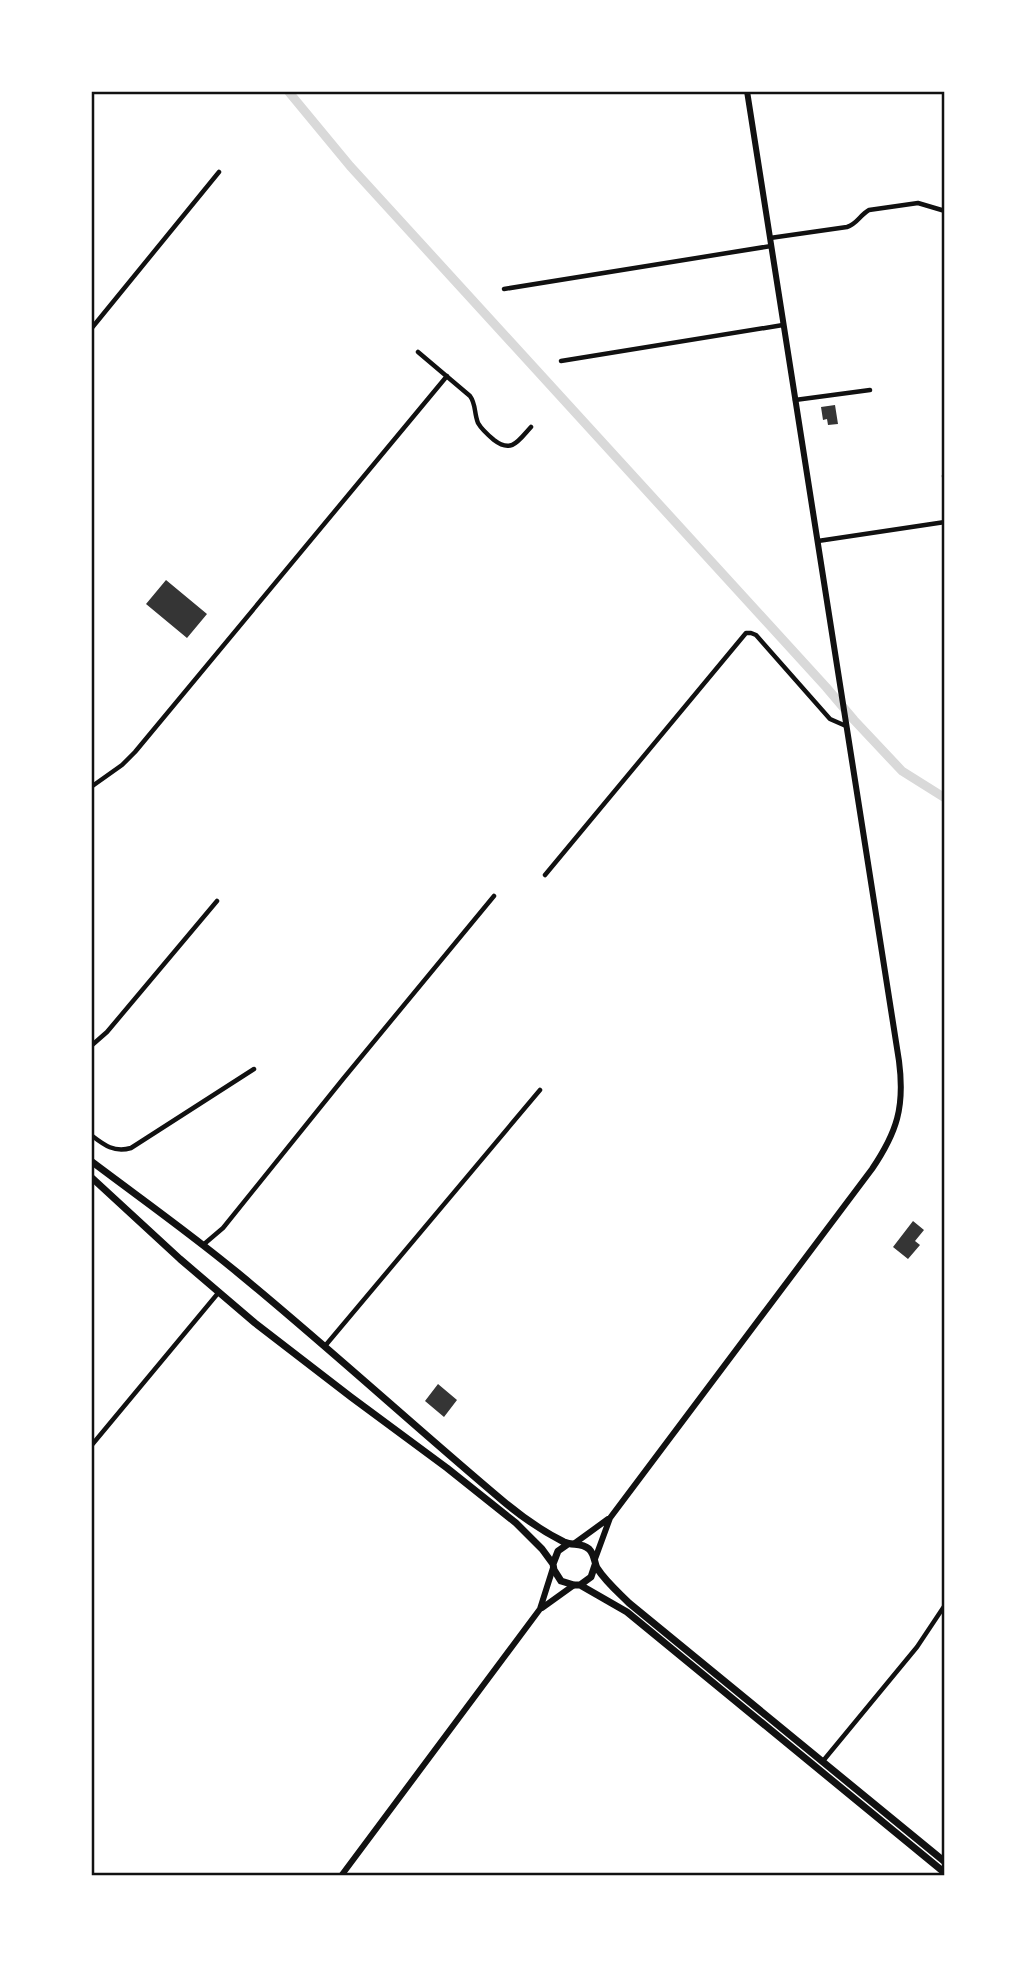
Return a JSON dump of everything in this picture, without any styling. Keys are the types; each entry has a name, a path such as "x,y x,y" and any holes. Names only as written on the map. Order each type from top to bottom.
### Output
{"main road":[{"path":"91,1161 204,1245 516,1511 545,1532 587,1548 611,1585 629,1603 945,1862"},
{"path":"91,1177 219,1292 335,1386 463,1480 523,1529 553,1565 561,1581 577,1585 627,1612 945,1873"},
{"path":"553,1565 558,1551 572,1544"},
{"path":"577,1585 591,1577 595,1562"}],"street":[{"path":"595,1562 610,1518 868,1176 887,1147 898,1118 901,1095 899,1061 747,91"},
{"path":"91,329 219,172"},
{"path":"770,238 847,228 854,225 866,212 912,203 945,211"},
{"path":"504,289 771,246"},
{"path":"561,361 783,325"},
{"path":"418,352 470,396 481,427 502,445 508,447 515,444 531,427"},
{"path":"91,787 135,752 447,376"},
{"path":"795,400 870,390"},
{"path":"944,476 945,482"},
{"path":"817,541 945,522"},
{"path":"545,875 746,633 755,635 828,718 846,726"},
{"path":"204,1245 225,1226 494,896"},
{"path":"91,1046 107,1032 217,901"},
{"path":"91,1135 114,1150 131,1148 254,1069"},
{"path":"325,1346 540,1090"},
{"path":"91,1446 219,1292"},
{"path":"572,1544 610,1518"},
{"path":"341,1876 540,1609 553,1565"},
{"path":"540,1609 577,1585"},
{"path":"822,1761 914,1651 945,1605"}],"building":[{"path":"835,405 838,424 828,425 827,419 823,420 821,407"},
{"path":"166,580 207,614 187,638 146,604"},
{"path":"913,1221 924,1230 915,1241 920,1245 908,1259 893,1247"},
{"path":"438,1384 457,1400 444,1417 425,1401"}],"waterway":[{"path":"288,91 350,166 854,720 902,771 945,798"}]}
